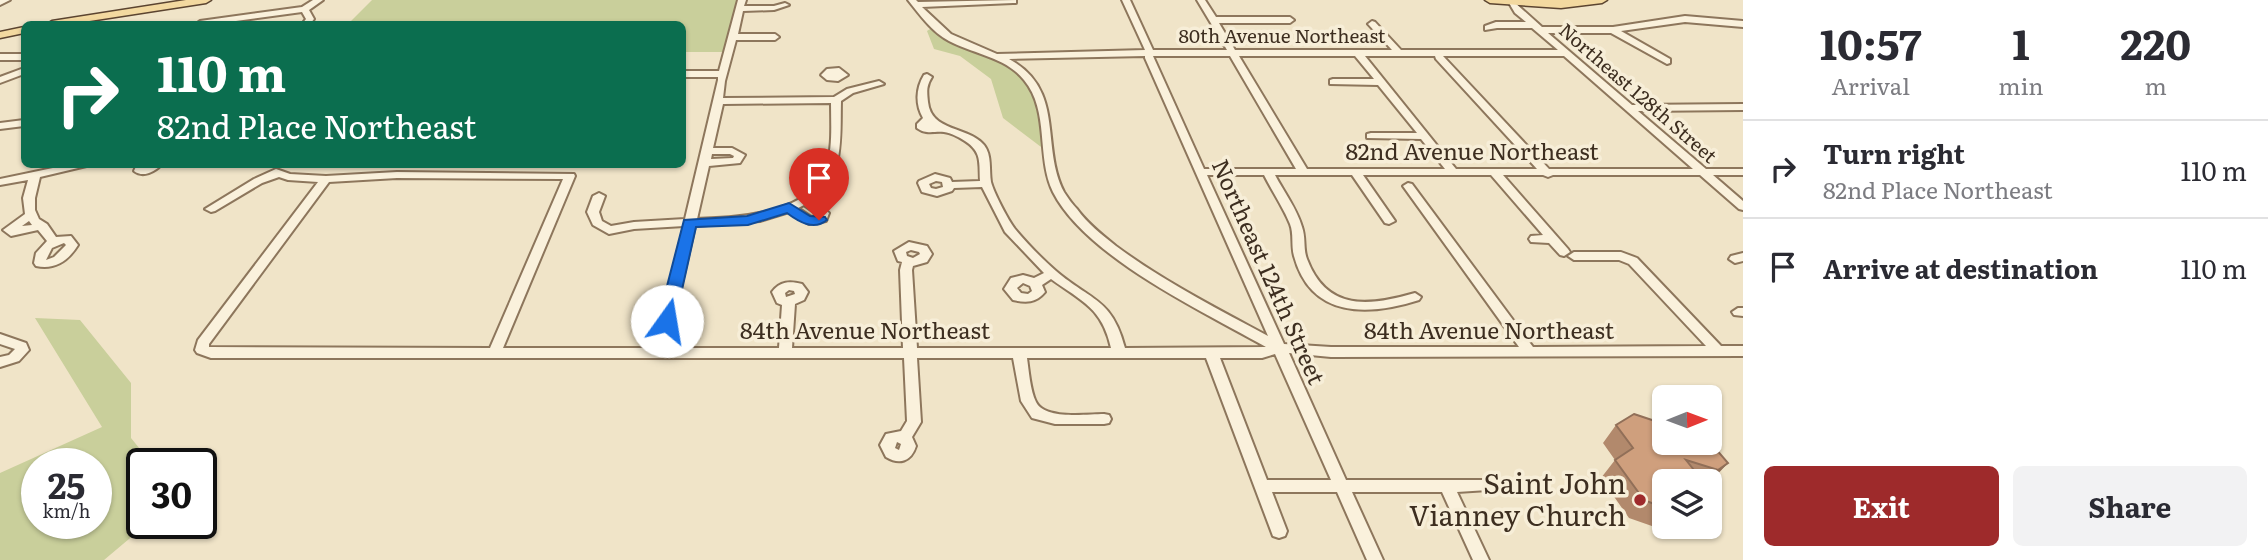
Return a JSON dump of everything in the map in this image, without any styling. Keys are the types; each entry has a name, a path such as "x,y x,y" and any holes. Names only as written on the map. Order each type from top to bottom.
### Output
{"main road":[{"path":"71,21 206,0"},
{"path":"1490,0 1561,5 1602,0"},
{"path":"0,35 21,31"}],"street":[{"path":"0,3 6,0"},
{"path":"222,21 304,9 319,0"},
{"name":"Northeast 124th Street","path":"1126,0 1375,560"},
{"path":"1201,0 1304,173"},
{"path":"914,2 1013,1"},
{"path":"914,2 934,26 947,36 997,57 1026,75 1036,90 1055,183 1080,221 1115,252 1279,348"},
{"name":"Northeast 128th Street","path":"1513,3 1537,28 1743,207"},
{"path":"660,351 741,4 774,8 785,5"},
{"path":"304,9 310,19 308,21"},
{"path":"1488,28 1496,25 1613,30 1685,19 1743,24"},
{"path":"1213,20 1290,20"},
{"path":"1372,24 1399,53"},
{"path":"1613,30 1667,61"},
{"path":"732,37 775,37"},
{"name":"80th Avenue Northeast","path":"997,57 1149,53 1567,53"},
{"path":"1358,53 1453,173"},
{"path":"0,57 21,57"},
{"path":"1439,57 1548,174"},
{"path":"0,80 21,72"},
{"path":"686,74 722,78"},
{"path":"838,78 850,90"},
{"path":"927,78 922,86 925,111 929,118 943,129 962,135 979,146 983,154 986,184 1009,229 1052,274 1104,312 1113,328 1119,352"},
{"path":"1333,82 1380,82"},
{"path":"717,101 836,100 850,90 878,85"},
{"path":"599,196 593,212 597,223 610,230 630,224 748,220 797,203 821,185 833,162 836,100"},
{"path":"1630,108 1743,107"},
{"path":"2,125 21,116"},
{"path":"2,125 21,123"},
{"path":"1371,136 1424,136"},
{"path":"0,182 72,168"},
{"path":"397,175 401,168"},
{"name":"82nd Avenue Northeast","path":"1201,172 1743,172"},
{"path":"211,209 276,173 326,180 397,175 570,176 495,352"},
{"path":"1268,173 1297,228 1301,261 1319,293 1335,302 1351,306 1395,304 1415,297"},
{"path":"1356,173 1389,221"},
{"path":"1495,173 1569,254 1627,258 1637,265 1718,351"},
{"path":"35,176 28,197 32,215 47,229 53,242"},
{"name":"84th Avenue Northeast","path":"326,180 203,343 202,350 237,353 1262,353 1279,348 1331,352 1743,351"},
{"path":"949,185 986,184"},
{"path":"1408,186 1530,352"},
{"path":"797,203 823,213 824,217 819,220 806,220 797,203"},
{"path":"32,215 13,225 9,230 11,233 43,226"},
{"path":"1535,239 1553,239"},
{"path":"904,438 914,422 906,270 908,261"},
{"path":"1035,284 1052,274"},
{"path":"785,352 789,302"},
{"path":"1235,352 1244,339 1237,324"},
{"path":"0,339 22,348 14,358 0,362"},
{"path":"1019,352 1028,401 1037,414 1055,419 1104,419"},
{"path":"1211,352 1279,530"},
{"path":"1263,486 1483,486"},
{"path":"1447,487 1481,560"}],"green space":[{"path":"372,0 742,0 729,52 686,52 686,21 351,21"},
{"path":"933,27 997,57 1032,82 1049,153 1003,118 991,79 960,56 934,49 927,31"},
{"path":"35,318 80,320 131,383 131,438 139,448 126,448 126,539 129,539 104,560 0,560 0,473 21,464 21,539 112,539 112,448 55,448 102,427"}],"building":[{"path":"1634,414 1652,420 1652,455 1721,455 1728,463 1715,469 1686,460 1693,469 1652,469 1652,503 1644,500 1615,460 1633,448 1616,425"}],"place":[{"name":"Saint John Vianney Church","path":"1640,500"}],"route":[{"path":"667,321 690,223 748,220 789,208 806,220 819,220"}]}
